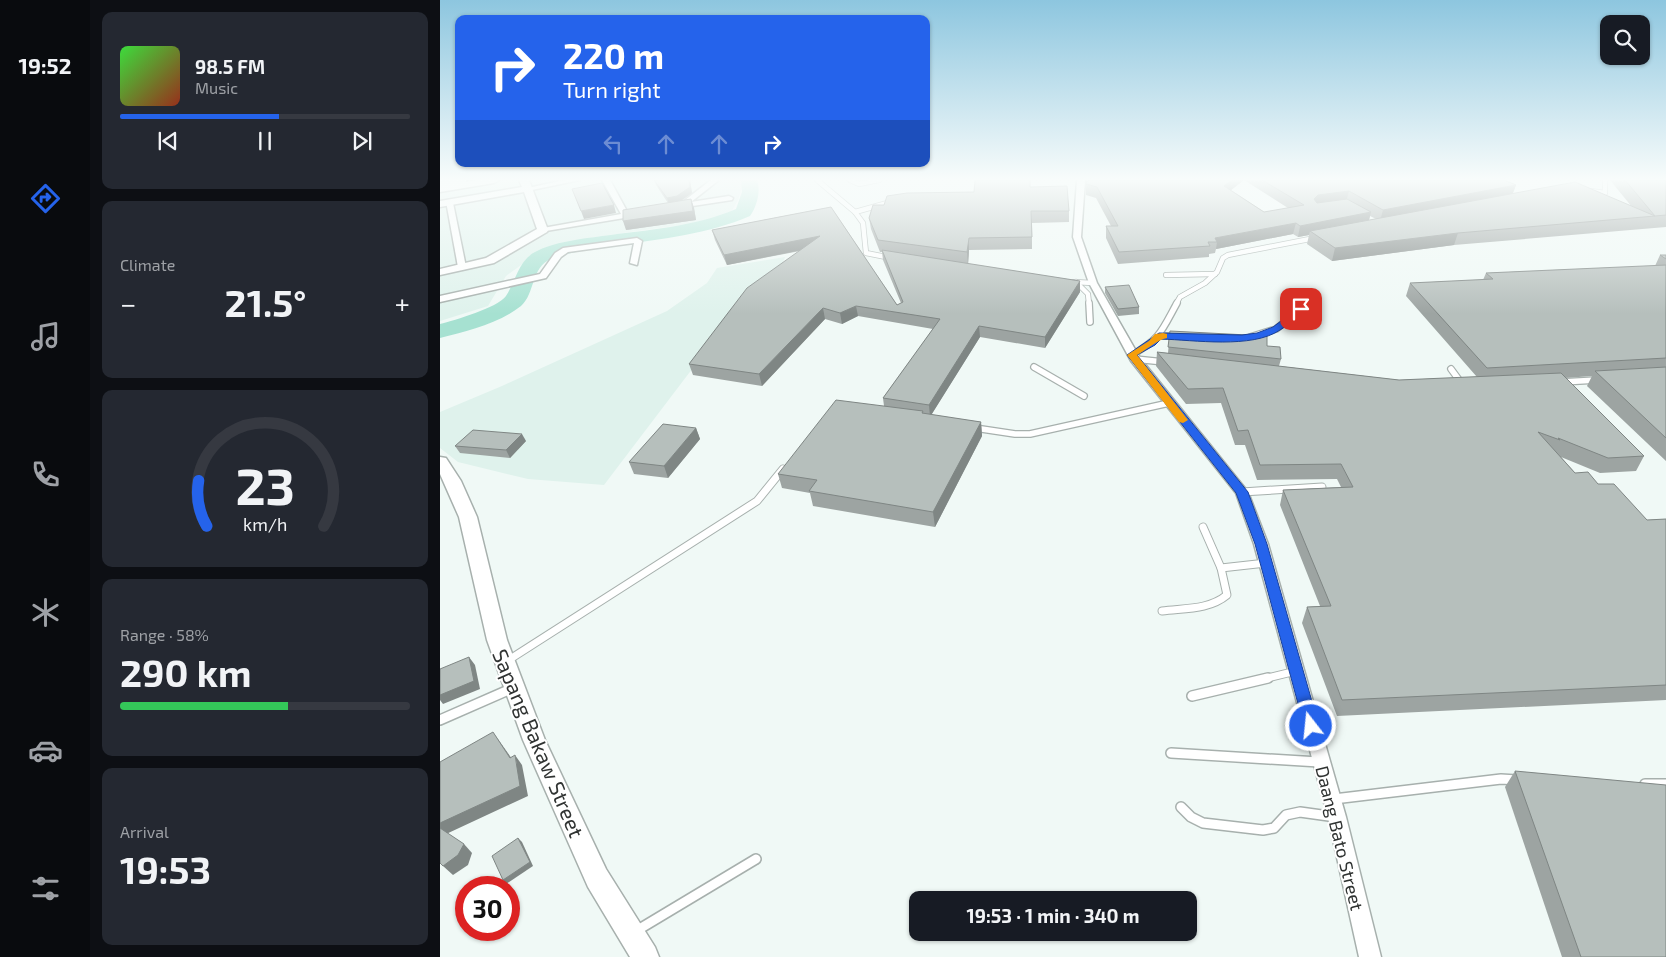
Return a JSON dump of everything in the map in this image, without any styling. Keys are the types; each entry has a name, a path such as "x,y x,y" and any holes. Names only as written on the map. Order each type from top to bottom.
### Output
{"street":[{"path":"451,225 462,267"},
{"path":"541,225 543,230"},
{"path":"440,272 490,261 543,230 575,225"},
{"name":"Daang Bato Street","path":"1078,225 1077,237 1093,283 1133,357 1242,492 1266,563 1337,817 1370,957"},
{"path":"440,299 547,274 558,254 566,250 635,239 638,242 634,263"},
{"name":"Sapang Bakaw Street","path":"440,462 453,481 468,517 497,640 534,740 597,878 645,957"}],"lane":[{"path":"863,225 866,253 899,259"},
{"path":"1133,357 1159,336 1180,297 1215,274 1223,258 1228,255 1324,237"},
{"path":"1166,275 1215,274"},
{"path":"1068,282 1093,283"},
{"path":"1076,282 1089,297 1090,322"},
{"path":"1242,338 1276,329 1314,299"},
{"path":"1159,336 1186,337"},
{"path":"1133,357 1174,364"},
{"path":"1034,367 1084,396"},
{"path":"1451,369 1464,387"},
{"path":"1557,382 1607,380"},
{"path":"1454,388 1472,387"},
{"path":"968,427 1015,434 1030,434 1169,403"},
{"path":"504,662 757,501 790,461"},
{"path":"1242,492 1322,487"},
{"path":"1162,611 1213,604 1223,600 1228,595 1221,568 1202,527"},
{"path":"1221,568 1266,563"},
{"path":"1192,696 1296,671"},
{"path":"440,720 514,688"},
{"path":"1171,753 1321,762"},
{"path":"1332,799 1501,779 1530,780"},
{"path":"1637,784 1666,784"},
{"path":"1181,807 1191,817 1203,823 1263,830 1274,828 1286,815 1300,812 1337,817"},
{"path":"631,934 756,859"}],"shaded area":[{"path":"440,225 684,225 595,237 542,250 506,276 488,306 440,321"},
{"path":"785,257 778,275 746,298 604,485 528,479 458,462 440,448 440,412 667,311 707,283 717,268"}],"building":[{"path":"740,225 843,225 897,305 903,302 882,250 1080,281 1045,337 979,326 929,405 883,398 940,319 856,306 840,313 823,308 759,374 689,364 747,288 820,236 724,255 712,230"},
{"path":"872,225 1032,225 1032,237 969,238 967,252 878,240"},
{"path":"1117,225 1287,225 1215,238 1217,242 1208,242 1210,246 1119,252 1106,226 1118,226"},
{"path":"1344,225 1555,225 1458,233 1335,248 1310,231"},
{"path":"1666,265 1666,358 1487,368 1410,283 1493,279 1486,273"},
{"path":"1129,285 1139,307 1118,309 1105,287"},
{"path":"1170,331 1267,336 1267,346 1280,347 1281,359 1168,347"},
{"path":"1157,352 1399,380 1561,373 1644,456 1608,458 1538,432 1575,473 1588,472 1598,484 1614,484 1647,520 1666,519 1666,685 1342,700 1307,607 1331,606 1283,490 1353,487 1341,464 1260,465 1248,430 1238,431 1223,388 1188,389"},
{"path":"1666,367 1666,438 1595,371"},
{"path":"836,400 923,411 922,413 981,422 933,512 809,491 817,480 778,474"},
{"path":"663,424 696,428 664,466 629,462"},
{"path":"473,430 522,434 506,450 455,446"},
{"path":"469,657 474,681 440,695 440,669"},
{"path":"493,732 510,758 515,755 520,786 440,823 440,762"},
{"path":"1515,771 1666,785 1666,957 1581,957"},
{"path":"440,828 464,844 458,855 443,866 440,863"},
{"path":"518,838 530,862 509,876 501,876 492,856"}],"waterway":[{"path":"440,331 480,320 514,301 529,268 541,256 574,246 692,229 708,225"}],"slow traffic":[{"path":"1163,336 1159,336 1152,343 1132,355 1183,420"}],"route":[{"path":"1301,309 1268,333 1242,338 1159,336 1152,343 1132,355 1242,492 1261,544 1311,726"}]}
